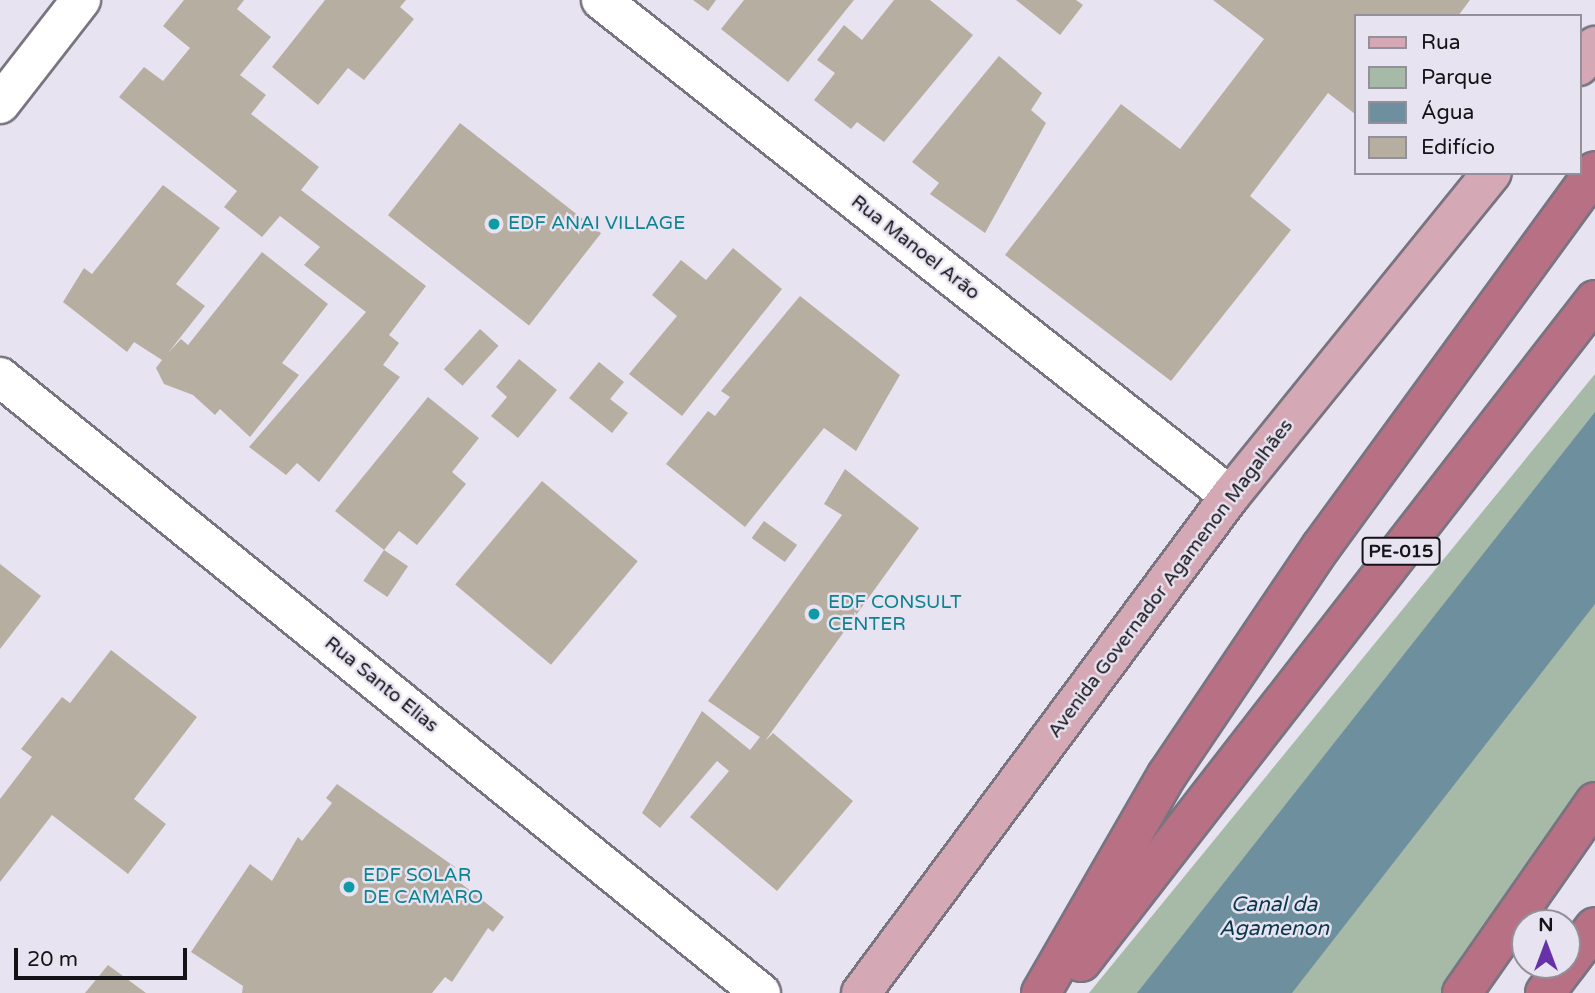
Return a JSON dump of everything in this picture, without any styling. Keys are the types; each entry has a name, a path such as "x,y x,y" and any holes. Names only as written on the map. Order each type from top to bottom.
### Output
{"highway":[{"path":"1041,993 1167,775 1290,593 1595,171"},
{"name":"PE-015","path":"1057,993 1595,300"},
{"path":"1462,993 1595,802"},
{"path":"1581,946 1595,927"},
{"path":"1545,993 1556,979"}],"main road":[{"path":"1581,64 1595,46"},
{"name":"Avenida Governador Agamenon Magalhães","path":"861,993 1230,496 1490,175"}],"street":[{"path":"0,104 81,0"},
{"name":"Rua Manoel Arão","path":"601,0 1230,496"},
{"name":"Rua Santo Elias","path":"0,377 761,993"}],"green space":[{"path":"1595,374 1595,821 1532,909 1511,909 1511,938 1471,993 1089,993"}],"water":[{"name":"Canal da Agamenon","path":"1595,412 1595,604 1292,993 1137,993"}],"building":[{"path":"184,0 244,0 237,9 271,37 240,75 266,95 251,114 319,167 301,190 426,286 389,335 399,343 383,365 400,377 319,482 297,463 286,475 249,447 366,312 304,265 320,247 280,216 262,237 224,207 237,191 119,97 144,67 163,81 190,48 163,26"},
{"path":"325,0 406,0 400,7 414,19 364,80 348,68 318,105 272,67"},
{"path":"693,0 716,0 708,11"},
{"path":"744,0 854,0 788,82 721,29"},
{"path":"894,0 930,0 973,35 884,142 857,122 851,129 814,100 835,73 817,60 844,25 862,40"},
{"path":"1016,0 1076,0 1083,5 1060,35"},
{"path":"1213,0 1470,0 1460,14 1354,14 1354,113 1328,93 1250,196 1291,230 1171,381 1005,255 1121,104 1180,149 1264,39"},
{"path":"999,56 1042,93 1031,110 1046,123 985,233 930,194 939,183 912,162"},
{"name":"EDF ANAI VILLAGE","path":"460,123 601,233 529,325 388,215"},
{"path":"163,185 220,228 176,284 205,306 168,353 181,339 188,345 262,252 328,304 282,363 299,375 250,437 220,409 215,415 193,395 164,384 156,368 162,360 134,342 127,352 63,302 84,268 92,274"},
{"path":"733,248 782,289 682,416 629,374 677,316 652,295 681,260 706,280"},
{"path":"800,296 900,375 856,451 824,428 745,527 666,464 708,411 715,416 730,397 721,391"},
{"path":"480,329 499,346 462,386 444,369"},
{"path":"519,359 557,390 518,438 491,416 507,397 496,387"},
{"path":"599,362 624,382 610,399 628,413 612,433 569,398"},
{"path":"428,397 479,438 452,472 466,484 417,545 399,531 384,550 335,511"},
{"path":"845,469 919,528 765,741 773,733 853,801 777,891 690,817 729,771 717,761 660,828 642,813 702,711 750,750 760,737 708,701 842,515 824,504"},
{"path":"542,481 638,561 551,665 455,584"},
{"path":"764,521 797,545 785,562 752,538"},
{"path":"384,550 408,566 387,597 363,581"},
{"path":"0,564 41,596 0,649"},
{"path":"111,650 197,717 134,799 166,824 128,874 52,815 0,882 0,799 32,757 21,749 62,697 70,703"},
{"name":"EDF SOLAR DE CAMARO","path":"337,784 455,867 449,874 504,917 493,932 488,928 452,982 445,977 432,993 242,993 243,986 191,952 250,864 272,881 298,837 302,841 332,803 326,798"},
{"path":"108,965 146,993 85,993"}],"place":[{"name":"EDF ANAI VILLAGE","path":"494,224"},
{"name":"EDF CONSULT CENTER","path":"814,614"},
{"name":"EDF SOLAR DE CAMARO","path":"349,887"}]}
